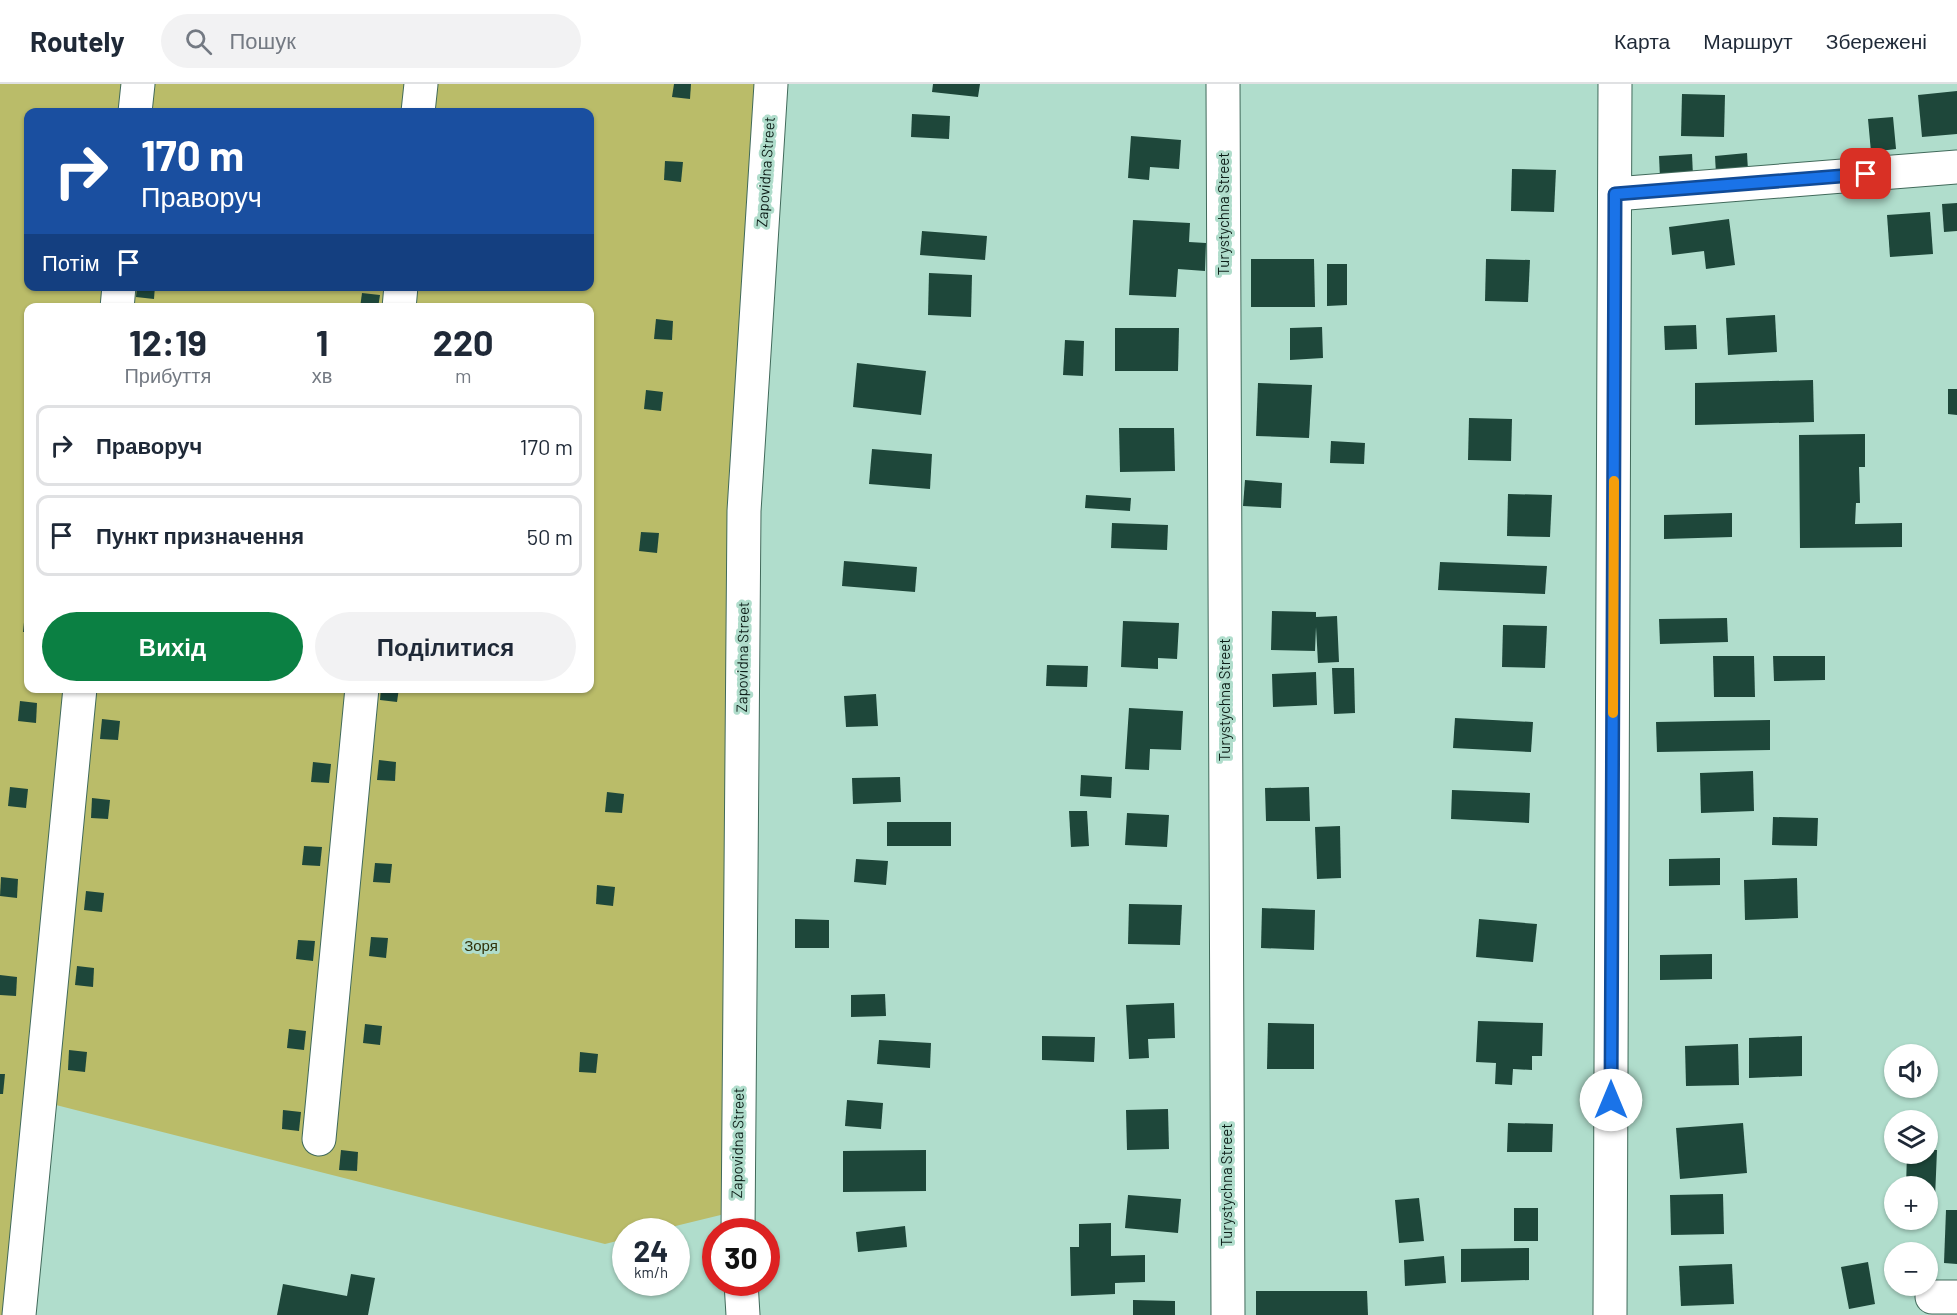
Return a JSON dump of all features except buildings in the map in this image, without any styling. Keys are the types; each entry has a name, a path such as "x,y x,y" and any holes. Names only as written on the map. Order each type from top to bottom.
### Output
{"street":[{"path":"135,108 138,84"},
{"path":"418,108 421,84"},
{"name":"Zapovidna Street","path":"738,1218 744,511 771,84"},
{"name":"Turystychna Street","path":"1223,84 1228,1315"},
{"path":"1610,1315 1615,84"},
{"path":"1615,194 1957,167"},
{"path":"19,1315 14,1236 79,693"},
{"path":"319,1139 362,693"},
{"path":"742,1296 743,1315"}],"green space":[{"name":"Зоря","path":"0,84 771,84 737,1211 690,1222 690,1218 612,1218 612,1242 605,1244 52,1104 30,1315 0,1315"}],"slow traffic":[{"path":"1613,713 1614,481"}],"route":[{"path":"1611,1100 1615,194 1866,174"}]}
